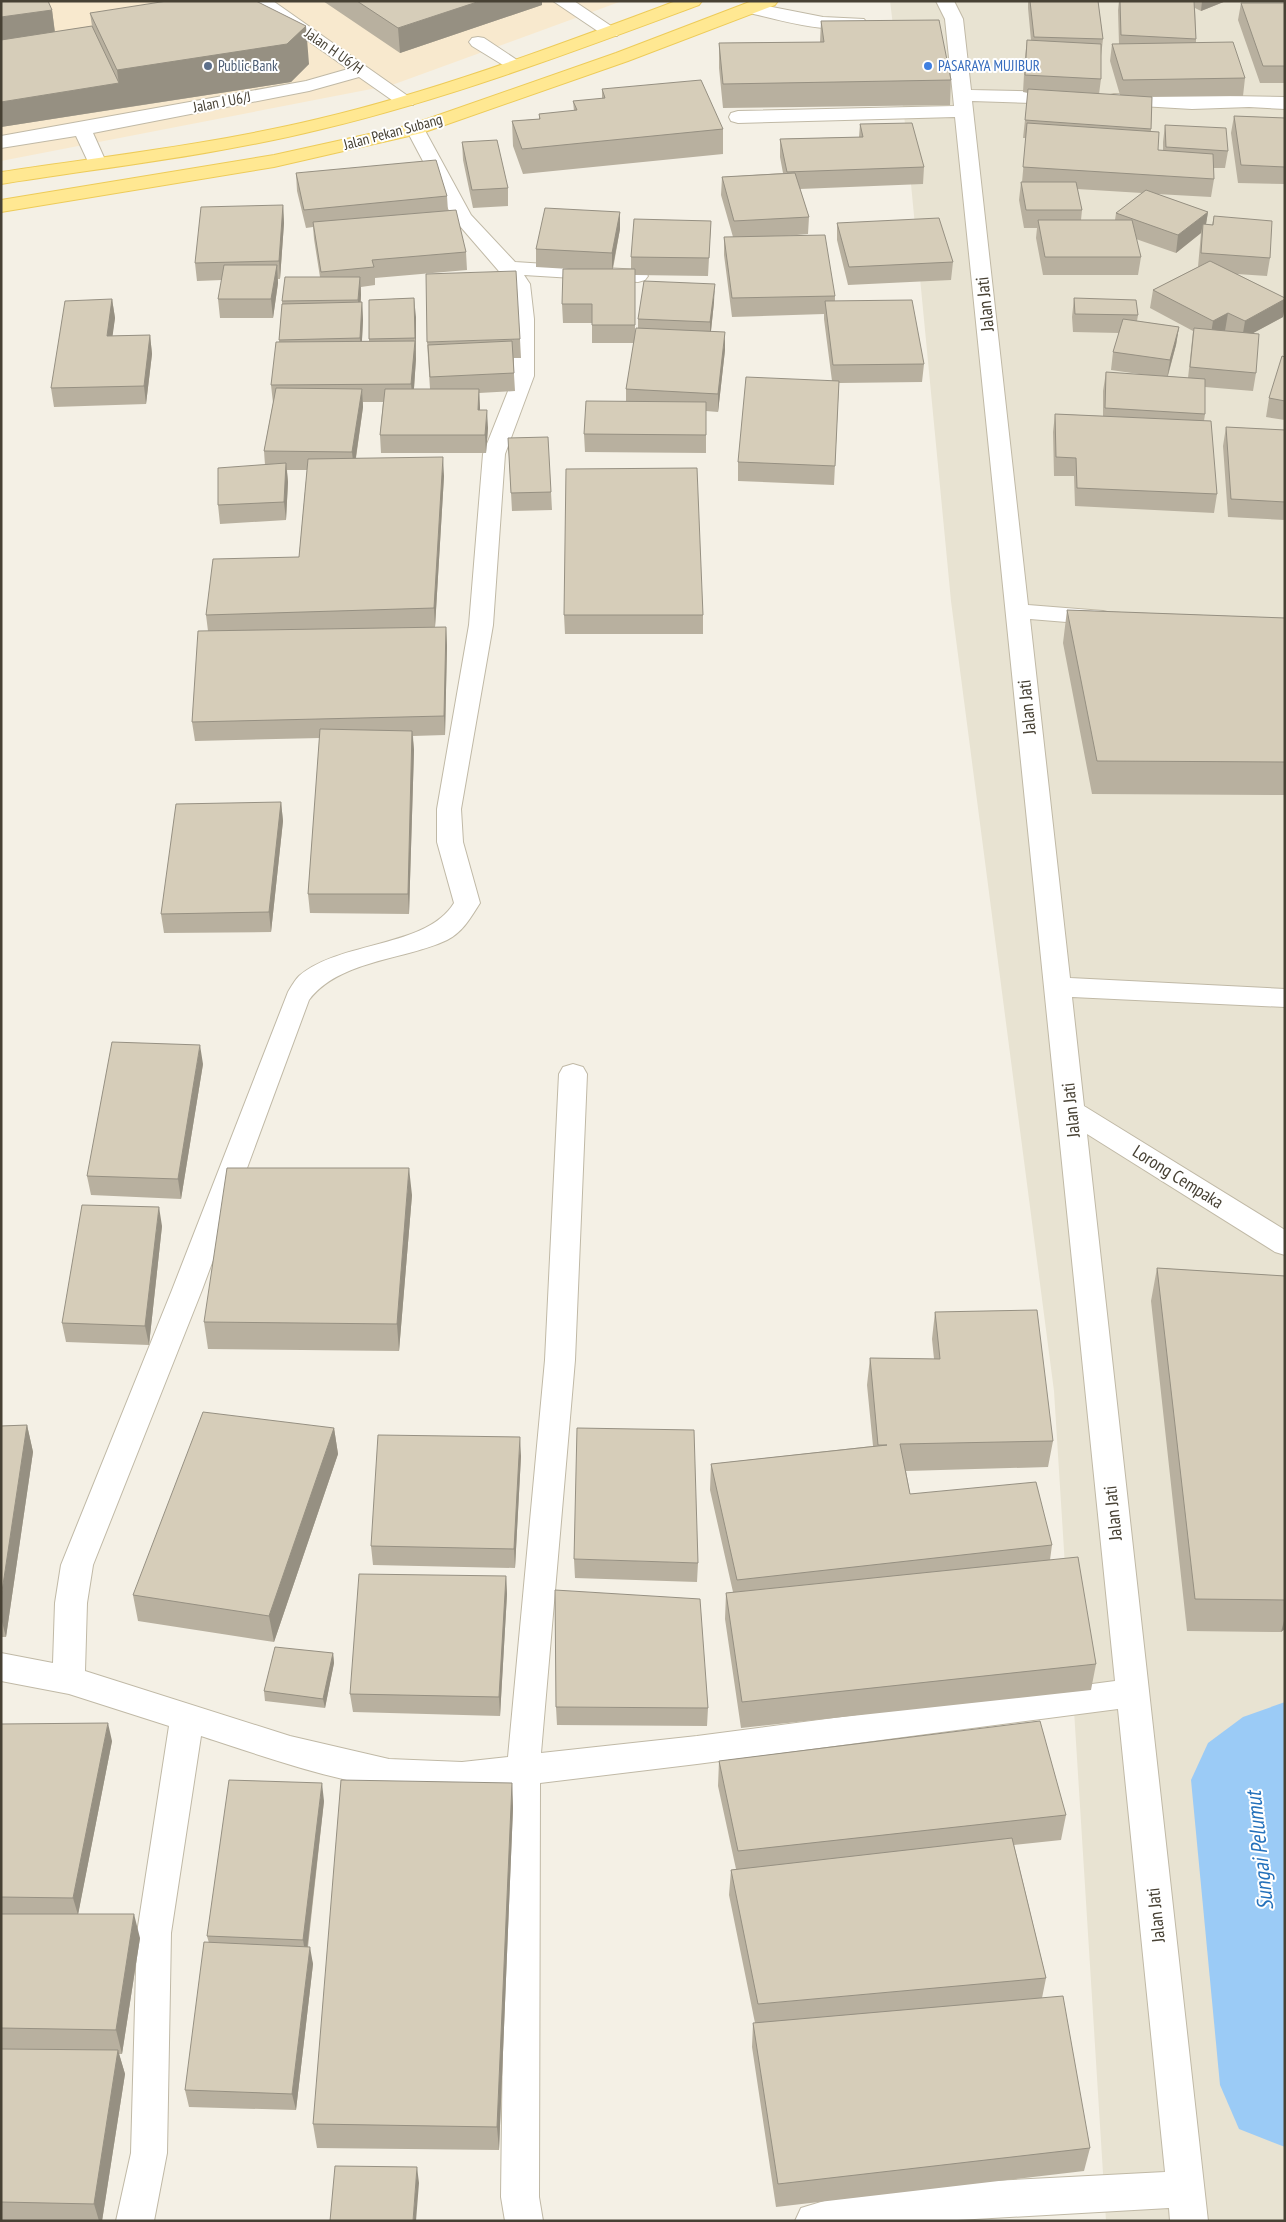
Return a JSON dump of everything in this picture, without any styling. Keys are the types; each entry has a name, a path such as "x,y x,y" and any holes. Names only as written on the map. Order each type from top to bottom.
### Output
{"main road":[{"name":"Jalan Pekan Subang","path":"1,178 262,136 406,101 611,32 694,1"},
{"name":"Jalan Pekan Subang","path":"1,206 274,161 415,129 761,5"}],"street":[{"path":"562,1 611,32"},
{"name":"Jalan H U6/H","path":"257,4 406,101"},
{"path":"761,5 822,22 880,24"},
{"name":"Jalan Jati","path":"945,13 963,103 1188,2209"},
{"path":"478,42 514,64"},
{"name":"Jalan J U6/J","path":"1,142 82,129 309,86 361,71"},
{"path":"738,117 963,103 1077,99"},
{"path":"1096,100 1285,103"},
{"path":"82,129 97,162"},
{"path":"69,1680 71,1603 77,1565 187,1290 297,998 308,983 329,969 439,933 458,918 467,903 450,842 449,809 481,625 494,454 524,376 524,319 520,284 509,268 463,218 444,179 415,129"},
{"path":"509,268 638,276"},
{"path":"1018,610 1126,620"},
{"path":"1058,987 1285,998"},
{"path":"524,2221 520,2197 524,1770 560,1360 573,1074"},
{"name":"Lorong Cempaka","path":"1071,1110 1285,1244"},
{"path":"1,1667 69,1680 290,1750 389,1774 462,1777 1133,1693"},
{"path":"135,2221 149,2154 154,1933 187,1716"},
{"path":"814,2221 841,2214 953,2201 1188,2209"}],"shaded area":[{"path":"1,1 622,1 392,85 1,161"},
{"path":"890,1 1285,1 1285,2221 1106,2221 1054,1391 951,601 906,132"}],"building":[{"path":"1,1 48,1 52,10 1,17"},
{"path":"167,1 256,1 306,26 287,44 117,70 90,13"},
{"path":"357,1 480,1 398,28"},
{"path":"1030,1 1098,1 1103,39 1034,37"},
{"path":"1120,1 1194,1 1196,39 1121,35"},
{"path":"1241,3 1285,3 1285,66 1263,66"},
{"path":"939,20 951,80 723,84 719,43 824,42 821,21"},
{"path":"92,26 119,83 1,102 1,40"},
{"path":"1027,40 1101,44 1101,79 1025,75"},
{"path":"1233,42 1245,78 1123,80 1112,44"},
{"path":"701,80 723,129 522,149 512,121 540,119 539,114 577,110 573,101 605,98 602,89"},
{"path":"1028,89 1152,97 1151,129 1025,120"},
{"path":"1234,116 1285,118 1285,167 1241,165"},
{"path":"912,123 924,167 787,172 780,139 863,137 860,124"},
{"path":"1027,123 1159,132 1158,150 1213,154 1214,179 1023,167"},
{"path":"1165,125 1226,128 1228,151 1166,147"},
{"path":"497,140 508,188 472,190 462,142"},
{"path":"436,160 447,196 304,210 296,173"},
{"path":"795,173 809,217 734,221 722,177"},
{"path":"1021,182 1076,182 1082,210 1026,210"},
{"path":"1146,190 1208,212 1178,235 1116,213"},
{"path":"283,205 279,261 195,263 201,207"},
{"path":"545,208 620,212 612,253 536,249"},
{"path":"456,210 466,252 372,260 374,267 321,272 313,222"},
{"path":"1214,216 1272,221 1270,258 1201,253 1203,224 1213,225"},
{"path":"939,218 953,262 849,267 837,223"},
{"path":"634,219 711,221 709,258 631,257"},
{"path":"1038,220 1132,220 1141,257 1045,257"},
{"path":"825,235 835,296 732,298 724,237"},
{"path":"1210,261 1285,299 1245,321 1228,313 1213,321 1153,290"},
{"path":"224,265 277,265 271,299 218,299"},
{"path":"563,269 635,269 635,325 592,325 592,304 562,304"},
{"path":"516,271 520,339 427,342 426,274"},
{"path":"285,277 360,277 358,300 282,301"},
{"path":"644,281 715,284 710,322 638,319"},
{"path":"414,298 415,338 369,339 369,300"},
{"path":"1074,298 1136,300 1138,315 1075,314"},
{"path":"112,299 107,336 150,335 144,386 51,388 65,301"},
{"path":"912,300 924,364 833,365 825,301"},
{"path":"362,302 360,338 279,340 282,304"},
{"path":"1123,319 1179,327 1170,360 1113,352"},
{"path":"636,328 725,332 718,394 626,389"},
{"path":"1194,328 1259,334 1256,373 1190,367"},
{"path":"415,341 411,384 271,385 276,342"},
{"path":"512,341 514,373 430,377 428,345"},
{"path":"1282,356 1285,357 1285,401 1269,398"},
{"path":"1106,372 1205,379 1205,414 1105,408"},
{"path":"746,377 839,381 835,466 738,462"},
{"path":"276,388 362,389 352,452 264,451"},
{"path":"385,389 479,389 478,410 487,410 485,435 380,435"},
{"path":"586,401 706,402 706,435 584,434"},
{"path":"1055,414 1211,421 1217,494 1077,488 1076,458 1056,457"},
{"path":"1226,427 1285,430 1285,502 1231,499"},
{"path":"548,437 551,492 511,493 508,438"},
{"path":"443,457 434,608 206,615 213,559 299,557 308,459"},
{"path":"286,463 284,502 218,505 218,468"},
{"path":"697,468 703,615 564,615 566,469"},
{"path":"1067,610 1285,618 1285,762 1097,761"},
{"path":"446,627 444,716 192,722 198,631"},
{"path":"320,729 412,731 408,894 308,894"},
{"path":"281,802 269,912 161,914 176,804"},
{"path":"112,1042 200,1045 178,1179 87,1176"},
{"path":"227,1168 409,1168 397,1324 204,1322"},
{"path":"82,1205 159,1207 145,1326 62,1323"},
{"path":"1157,1268 1285,1276 1285,1600 1195,1599"},
{"path":"1037,1310 1053,1441 900,1444 910,1494 1036,1482 1052,1545 737,1580 711,1464 887,1445 878,1445 870,1358 940,1359 935,1312"},
{"path":"203,1412 334,1428 269,1616 133,1595"},
{"path":"27,1425 1,1598 1,1426"},
{"path":"577,1428 694,1430 698,1563 574,1559"},
{"path":"378,1435 520,1437 514,1549 371,1546"},
{"path":"1078,1557 1096,1664 742,1702 726,1593"},
{"path":"359,1574 506,1576 499,1697 350,1694"},
{"path":"555,1590 700,1599 708,1708 556,1707"},
{"path":"275,1647 333,1653 323,1699 264,1691"},
{"path":"1040,1721 1066,1815 738,1851 719,1761"},
{"path":"108,1723 73,1898 1,1897 1,1724"},
{"path":"229,1780 322,1783 303,1940 207,1936"},
{"path":"341,1780 512,1783 497,2127 313,2124"},
{"path":"1012,1838 1046,1978 758,2004 731,1870"},
{"path":"1,1914 134,1914 116,2030 1,2028"},
{"path":"204,1942 310,1947 292,2094 185,2090"},
{"path":"1063,1996 1090,2148 778,2184 753,2023"},
{"path":"1,2049 118,2050 94,2204 1,2202"},
{"path":"335,2166 417,2167 413,2221 330,2221"}],"waterway":[{"name":"Sungai Pelumut","path":"1285,1754 1251,1780 1285,2085"}],"place":[{"name":"Public Bank","path":"208,66"},
{"name":"PASARAYA MUJIBUR","path":"928,66"}]}
